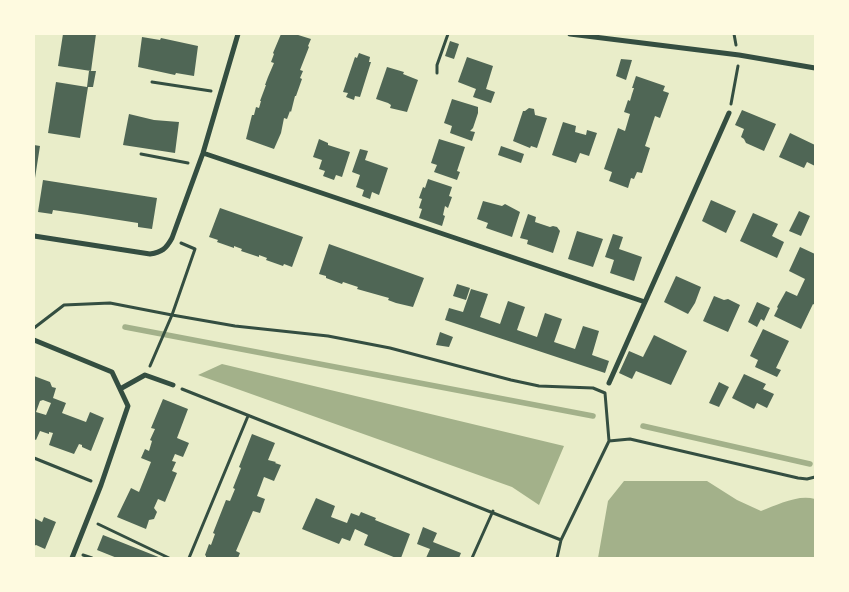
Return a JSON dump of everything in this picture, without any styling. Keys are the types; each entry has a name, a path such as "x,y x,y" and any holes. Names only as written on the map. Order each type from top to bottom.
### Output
{"street":[{"path":"34,236 150,254 161,252 168,246 203,153 238,34"},
{"path":"570,34 739,55 815,68"},
{"path":"609,383 729,113"},
{"path":"203,153 645,302"},
{"path":"34,340 112,372 128,406 101,485 72,558"},
{"path":"120,389 145,375 172,385"}],"path":[{"path":"437,73 437,66 448,34"},
{"path":"729,113 737,79 739,55"},
{"path":"152,82 220,92"},
{"path":"142,154 199,164"},
{"path":"145,375 172,315 195,249 172,238"},
{"path":"34,328 64,305 110,303 235,326 328,336 381,346 540,386 593,388 605,393 609,440 561,540 557,558"},
{"path":"172,385 561,540"},
{"path":"189,558 248,416"},
{"path":"609,440 630,439 798,478 807,479 815,476"},
{"path":"34,458 101,485"},
{"path":"472,558 492,511"},
{"path":"86,519 169,558"}],"shaded area":[{"path":"222,364 564,446 539,505 512,487 198,375"},
{"path":"624,481 707,481 737,500 761,511 795,499 815,499 815,558 598,558 608,501"}],"building":[{"path":"63,34 96,34 91,71 58,66"},
{"path":"281,34 295,34 311,39 300,70 303,71 300,78 302,79 291,112 287,119 284,118 281,133 274,149 246,139 252,115 254,115 256,107 259,108 265,85 274,63 271,62 273,53"},
{"path":"142,37 160,40 161,38 198,46 194,76 176,73 175,75 138,67"},
{"path":"450,41 459,44 454,59 445,56"},
{"path":"359,53 370,57 369,62 371,62 360,97 355,96 354,100 346,97 348,93 343,92 355,57 357,58"},
{"path":"467,57 493,66 486,89 495,92 491,103 473,97 476,89 458,82"},
{"path":"621,59 632,60 626,80 616,76"},
{"path":"387,67 404,72 403,74 418,80 407,112 390,108 391,105 388,103 376,99"},
{"path":"89,71 96,71 93,87 88,87 80,138 48,133 56,82 87,87"},
{"path":"636,76 665,86 663,91 669,93 660,118 655,116 645,146 650,148 642,173 637,172 634,179 631,178 628,188 609,181 612,172 604,169 618,128 625,131 630,114 624,112 628,100 630,101"},
{"path":"452,99 478,107 473,128 470,131 475,132 472,141 450,133 452,126 444,123"},
{"path":"529,108 534,109 535,115 547,118 537,148 531,146 530,148 513,141 523,111"},
{"path":"742,110 776,124 764,151 746,143 741,137 744,129 735,125"},
{"path":"129,114 154,120 179,122 175,153 123,145"},
{"path":"563,122 576,126 575,132 586,135 587,130 597,133 589,156 580,153 576,163 552,155"},
{"path":"790,133 815,145 815,166 807,162 804,168 779,157"},
{"path":"319,139 328,143 328,145 350,152 342,177 336,175 334,180 323,176 325,171 319,169 322,160 313,157"},
{"path":"439,139 465,147 457,171 460,172 457,180 434,172 437,165 431,163"},
{"path":"34,145 40,146 35,178 34,178"},
{"path":"501,146 524,154 521,163 498,155"},
{"path":"360,149 368,151 365,160 388,168 379,195 372,192 370,199 362,196 364,190 356,187 360,175 352,172"},
{"path":"428,179 452,187 449,196 452,197 448,208 445,206 442,226 419,218 422,209 419,208 422,199 419,198"},
{"path":"43,180 157,198 152,229 138,227 138,223 81,214 53,210 52,214 38,212"},
{"path":"711,200 736,211 726,233 702,221"},
{"path":"483,201 502,206 505,204 520,212 512,237 486,228 488,223 477,219"},
{"path":"220,208 303,237 292,267 284,264 283,266 266,260 267,258 259,255 259,257 241,251 242,249 217,242 218,240 209,237"},
{"path":"799,211 810,216 801,236 789,231"},
{"path":"753,213 778,224 772,236 784,242 777,258 740,241"},
{"path":"528,214 536,217 535,222 550,227 557,227 560,231 553,253 527,244 528,240 520,238"},
{"path":"577,231 603,239 593,267 568,259"},
{"path":"613,234 623,237 619,249 642,257 634,281 610,273 614,260 605,257"},
{"path":"329,244 424,278 413,307 396,303 388,300 389,298 357,289 358,287 343,282 342,284 319,274"},
{"path":"800,247 815,254 815,305 813,304 801,329 774,316 786,291 797,296 805,279 789,271"},
{"path":"676,276 701,287 695,303 688,314 664,302"},
{"path":"457,284 470,288 466,300 453,296"},
{"path":"471,289 488,294 480,317 500,324 508,301 525,307 517,330 537,337 545,313 562,319 554,342 575,349 583,326 599,331 592,355 609,361 605,373 445,320 449,308 463,312"},
{"path":"714,296 724,300 728,299 740,305 728,332 703,321"},
{"path":"757,302 770,308 764,321 761,319 757,327 748,322"},
{"path":"763,329 789,341 776,368 781,370 777,377 755,367 758,360 750,356"},
{"path":"440,332 453,337 449,347 436,345"},
{"path":"654,335 687,351 671,385 636,371 632,379 619,373 629,351 643,357"},
{"path":"744,374 766,384 763,389 774,394 767,408 757,403 754,409 732,398"},
{"path":"34,376 50,382 52,387 56,388 53,398 66,403 62,413 86,422 90,412 104,418 91,451 79,444 74,454 49,445 53,433 49,432 49,434 40,431 36,440 34,439","holes":["43,400 51,403 46,415 36,412 40,401"]},
{"path":"719,382 729,387 719,407 709,403"},
{"path":"163,399 188,409 177,438 189,443 183,457 175,454 172,461 176,462 172,471 177,473 165,502 158,499 154,508 157,512 154,519 149,520 146,529 117,517 131,488 139,492 151,462 141,458 145,449 149,451 152,441 150,440 155,429 151,428"},
{"path":"252,434 275,443 268,460 281,465 274,481 264,477 257,496 265,499 260,513 253,511 236,551 240,553 238,558 206,558 205,555 209,544 211,545 215,534 213,533 226,500 230,501 235,489 233,488 241,468 239,467"},
{"path":"316,498 335,506 331,517 347,523 351,513 359,516 361,512 376,518 375,520 410,534 401,558 396,558 364,545 368,535 355,529 350,541 342,538 339,544 302,529"},
{"path":"44,517 56,522 45,549 34,546 34,518 42,522"},
{"path":"423,527 437,533 433,542 461,553 459,558 426,558 430,549 417,544"},
{"path":"103,535 161,558 117,558 97,550"}],"waterway":[{"path":"125,327 593,416"},
{"path":"643,426 810,464"}]}
